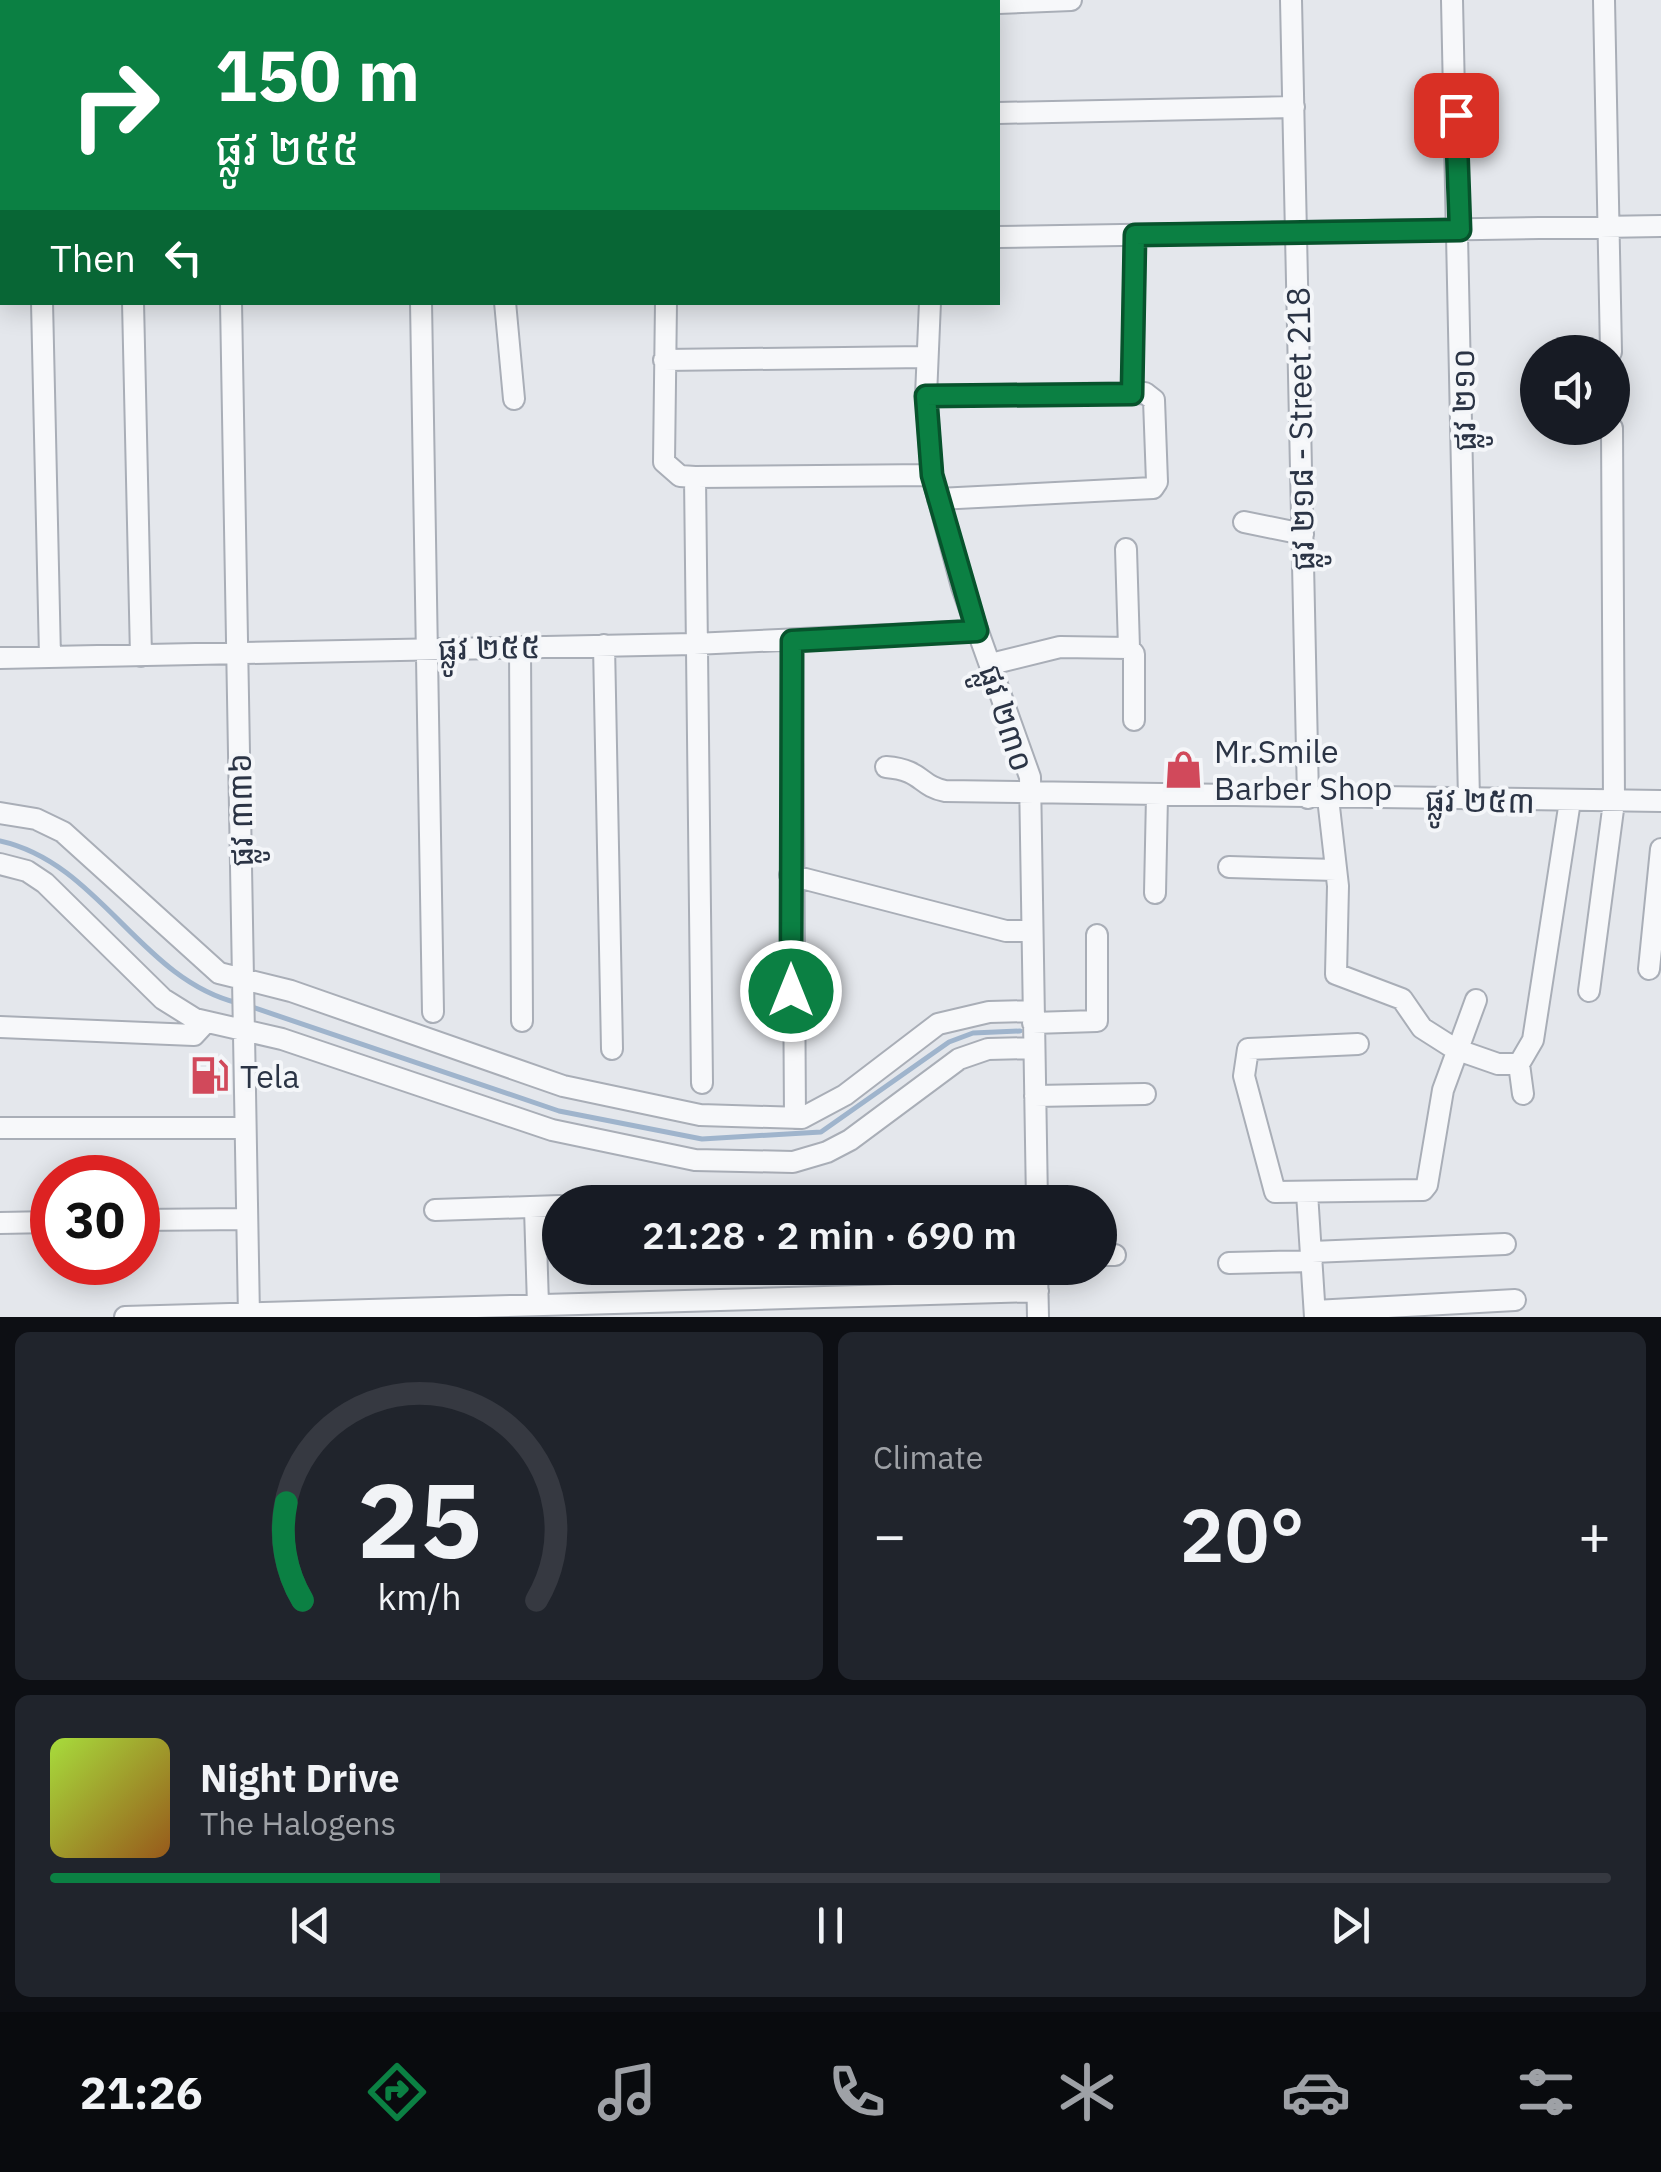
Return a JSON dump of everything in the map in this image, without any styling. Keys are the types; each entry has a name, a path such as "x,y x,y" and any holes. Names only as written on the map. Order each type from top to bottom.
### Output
{"street":[{"path":"1000,2 1071,0"},
{"name":"ផ្លូវ ២១៨ - Street 218","path":"1292,0 1302,534 1318,798 1336,870 1336,974 1402,999 1422,1028 1455,1048"},
{"name":"ផ្លូវ ២១០","path":"1452,0 1460,230 1469,800"},
{"path":"1604,0 1611,335"},
{"path":"1000,113 1294,108"},
{"path":"1000,237 1661,226"},
{"path":"1132,394 1135,235"},
{"path":"42,305 50,658"},
{"path":"133,305 141,656"},
{"name":"ផ្លូវ ៣៣៦","path":"230,305 248,1315"},
{"path":"422,305 433,1012"},
{"path":"506,305 514,399"},
{"path":"666,305 664,462 680,476 932,475"},
{"name":"ផ្លូវ ២៣០","path":"930,305 926,396 932,475 977,631 1030,777 1036,1185"},
{"path":"664,360 926,356"},
{"path":"926,396 1151,394 1154,400 1157,482 1153,488 938,499"},
{"path":"1589,991 1614,802 1612,445"},
{"path":"695,477 702,1083"},
{"path":"1244,522 1302,534"},
{"path":"1126,549 1129,648 1134,654 1134,720"},
{"name":"ផ្លូវ ២៥៥","path":"0,658 694,644 977,631"},
{"path":"792,641 790,875 795,1118"},
{"path":"604,645 612,1048"},
{"path":"520,647 522,1021"},
{"path":"990,664 1060,647 1129,648"},
{"name":"ផ្លូវ ២៥៣","path":"886,767 911,769 932,788 945,791 1661,801"},
{"path":"1154,893 1157,796"},
{"path":"1522,1094 1519,1064 1533,1040 1570,801"},
{"path":"0,813 36,820 62,832 92,854 196,956 218,973 243,984 291,990 563,1086 700,1114 795,1118 845,1096 938,1024 989,1012 1097,1021 1097,935"},
{"path":"1649,969 1661,849"},
{"path":"0,864 26,871 45,883 164,999 206,1022 282,1039 552,1130 715,1161 793,1162 827,1152 959,1058 988,1049 1034,1048"},
{"path":"1229,868 1336,870"},
{"path":"790,875 1006,931 1032,931"},
{"path":"1358,1044 1248,1049 1244,1076 1270,1186 1275,1192 1423,1190 1455,1048 1476,1000"},
{"path":"0,1027 194,1035 206,1022"},
{"path":"1455,1048 1498,1064 1519,1064"},
{"path":"1034,1096 1145,1094"},
{"path":"0,1128 245,1128"},
{"path":"1307,1193 1315,1314 1515,1300"},
{"path":"436,1210 542,1208"},
{"path":"535,1209 538,1305"},
{"path":"160,1220 247,1218"},
{"path":"0,1222 30,1222"},
{"path":"1229,1263 1505,1244"},
{"path":"1038,1285 1038,1317"},
{"path":"125,1317 1038,1291"}],"waterway":[{"path":"0,841 35,853 66,872 174,971 204,990 238,1003"},
{"path":"249,1006 559,1111 702,1139 821,1132 949,1042 973,1033 1020,1031"}],"place":[{"name":"Mr.Smile Barber Shop","path":"1184,769"},
{"name":"Tela","path":"210,1076"}],"route":[{"path":"791,991 792,641 977,631 932,475 926,396 1132,394 1135,235 1460,230 1456,115"}]}
